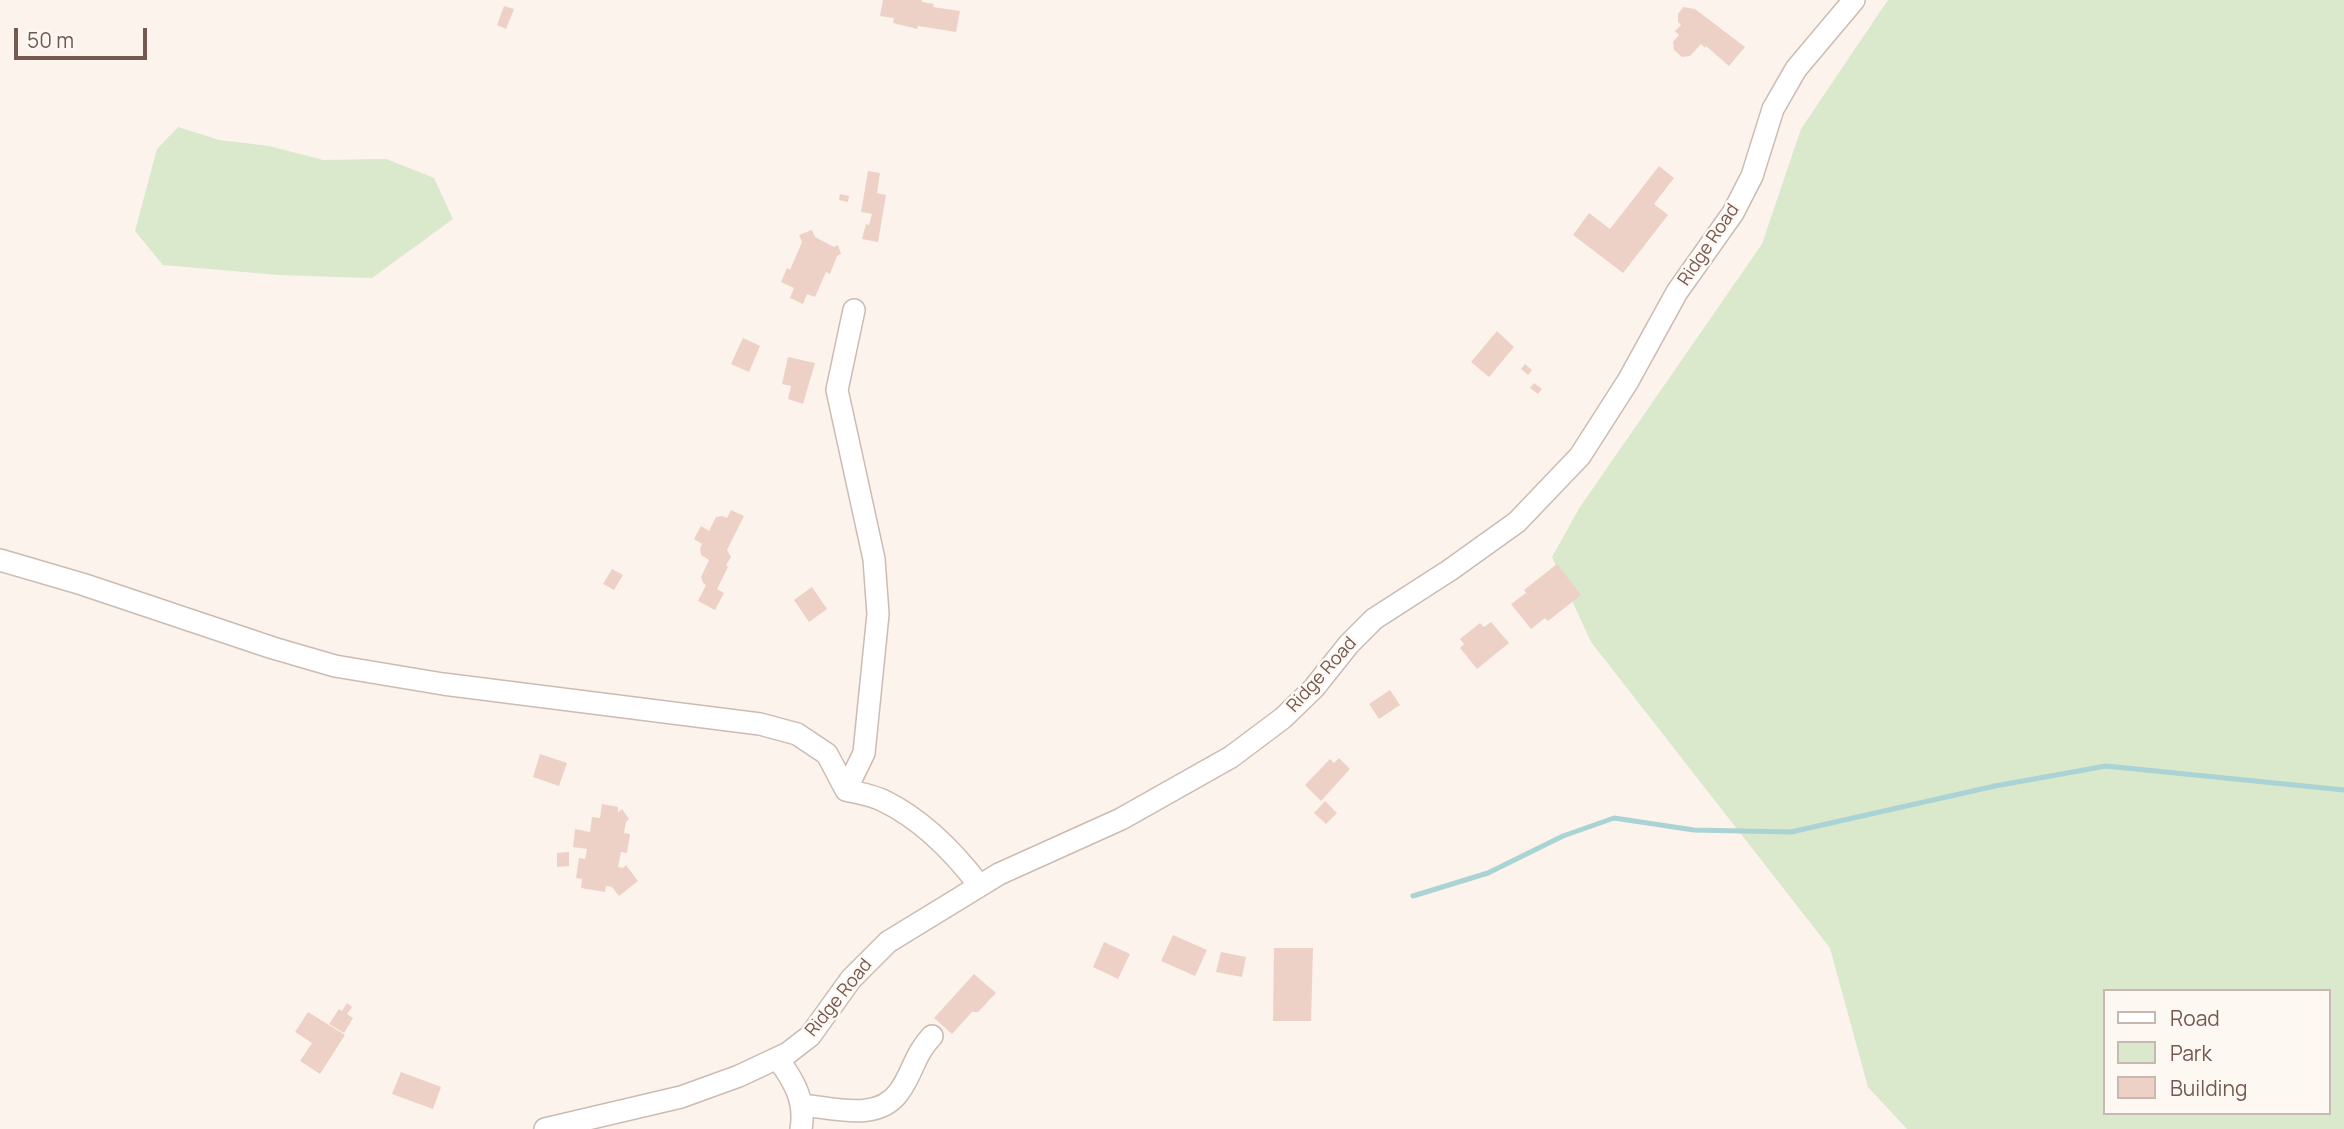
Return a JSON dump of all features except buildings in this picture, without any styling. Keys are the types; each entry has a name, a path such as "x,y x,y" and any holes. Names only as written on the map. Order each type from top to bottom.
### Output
{"street":[{"name":"Ridge Road","path":"545,1129 681,1097 778,1059 810,1036 851,979 874,954 905,931 979,886 1042,853 1121,819 1231,757 1298,704 1374,619 1450,570 1517,522 1580,456 1628,382 1677,292 1733,213 1752,176 1773,110 1796,69 1854,0"},
{"path":"846,790 864,753 878,614 874,559 837,390 854,310"},
{"path":"0,560 335,666 443,684 760,724 797,734 827,754 846,790 882,800 923,824 962,863 979,886"},
{"path":"802,1105 856,1112 874,1110 888,1103 899,1092 921,1048 932,1036"},
{"path":"778,1059 794,1081 802,1105 801,1129"}],"green space":[{"path":"1888,0 2344,0 2344,1129 1907,1129 1868,1087 1830,948 1591,642 1552,557 1580,507 1762,244 1801,129"},
{"path":"178,127 219,140 269,146 323,160 386,159 434,178 453,219 372,278 279,275 163,265 135,231 157,149"}],"waterway":[{"path":"1413,896 1488,873 1563,836 1614,818 1694,830 1791,832 1995,786 2106,766 2344,790"}]}
